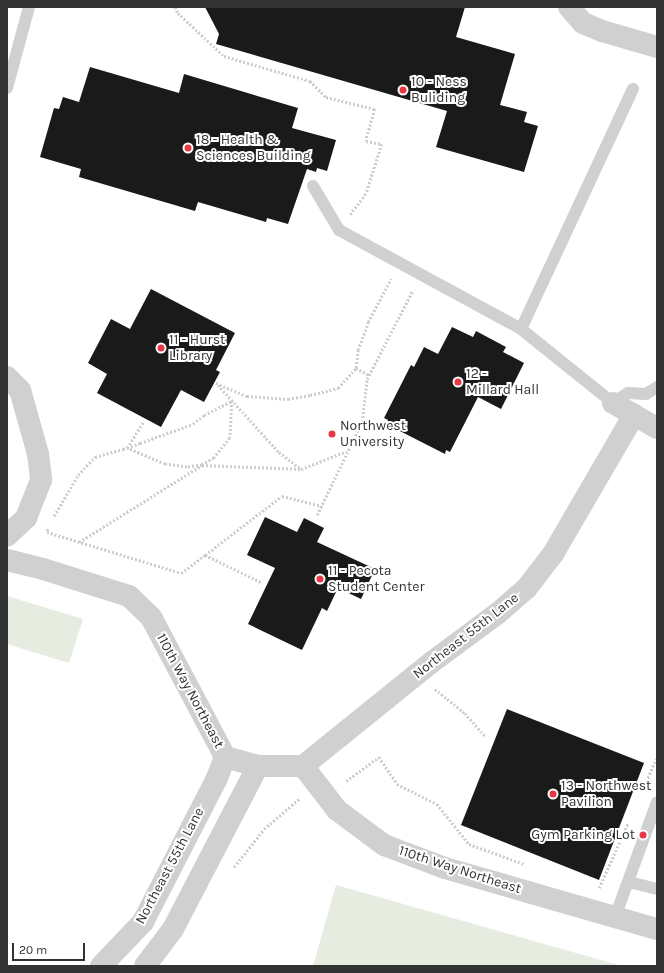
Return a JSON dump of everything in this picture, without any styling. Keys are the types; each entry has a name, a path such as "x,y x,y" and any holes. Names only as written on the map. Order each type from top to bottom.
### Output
{"street":[{"path":"569,7 583,22 602,31 657,47"},
{"path":"7,377 20,390 38,454 41,480 26,518 7,536"},
{"path":"613,402 657,428"},
{"name":"Northeast 55th Lane","path":"303,766 432,662 498,613 526,589 553,554 634,415"},
{"name":"110th Way Northeast","path":"7,560 43,569 129,596 152,617 225,757 258,766 303,766 337,810 384,845 445,868 657,929"},
{"name":"Northeast 55th Lane","path":"101,966 144,922 214,785 225,757"},
{"path":"145,966 173,929 258,766"}],"lane":[{"path":"7,88 29,7"},
{"path":"521,329 633,89"},
{"path":"313,186 339,230 421,273 521,329 613,402 628,393 646,394 657,387"},
{"path":"615,917 657,802"},
{"path":"629,882 657,889"}],"path":[{"path":"175,7 178,13 224,56 310,81 326,97 375,109 366,141 382,144 366,194 339,230"},
{"path":"301,469 279,452 216,383 246,396 288,398 310,395 338,388 356,368 358,350 368,322 400,263"},
{"path":"317,515 362,422 367,378 421,273"},
{"path":"356,368 369,375"},
{"path":"51,520 70,487 95,457 127,448 193,424 204,415 232,401"},
{"path":"79,542 214,458 230,438 232,401"},
{"path":"127,448 144,421"},
{"path":"127,448 165,464 187,467 202,465 301,469 348,451"},
{"path":"49,526 47,532 181,573 282,496 322,506"},
{"path":"205,555 263,583"},
{"path":"431,686 465,713 486,737"},
{"path":"346,781 379,757 397,784 437,804 469,844 526,865"},
{"path":"641,794 656,759"},
{"path":"230,872 264,829 303,796"},
{"path":"597,891 628,822"}],"shaded area":[{"path":"7,596 83,619 69,663 7,644"},
{"path":"336,885 622,966 313,966"}],"building":[{"name":"10 - Ness Buliding","path":"205,7 465,7 456,37 515,54 500,105 527,112 524,122 538,126 524,172 436,147 447,111 216,44 219,34"},
{"name":"18 - Health & Sciences Building","path":"90,67 179,93 184,74 298,108 292,128 336,140 327,171 317,168 316,172 307,169 288,224 267,218 266,222 198,202 195,211 79,177 81,169 40,157 54,108 59,109 63,97 79,102"},
{"name":"11 - Hurst Library","path":"151,289 235,333 216,370 220,372 204,402 181,390 161,427 97,393 107,374 88,363 111,319 130,329"},
{"name":"12 - Millard Hall","path":"452,327 473,337 476,331 506,347 503,352 524,363 501,409 478,397 450,452 446,450 445,454 386,424 388,420 384,418 411,365 414,367 424,347 438,354"},
{"name":"11 - Pecota Student Center","path":"265,517 297,532 304,518 324,528 317,542 375,569 361,599 338,588 327,611 322,608 302,650 248,624 275,568 247,555"},
{"name":"13 - Northwest Pavilion","path":"507,709 644,763 599,880 461,825"}],"place":[{"name":"10 - Ness Buliding","path":"403,90"},
{"name":"18 - Health & Sciences Building","path":"188,148"},
{"name":"11 - Hurst Library","path":"161,348"},
{"name":"12 - Millard Hall","path":"458,382"},
{"name":"Northwest University","path":"332,434"},
{"name":"11 - Pecota Student Center","path":"320,579"},
{"name":"13 - Northwest Pavilion","path":"553,794"},
{"name":"Gym Parking Lot","path":"643,835"}]}
